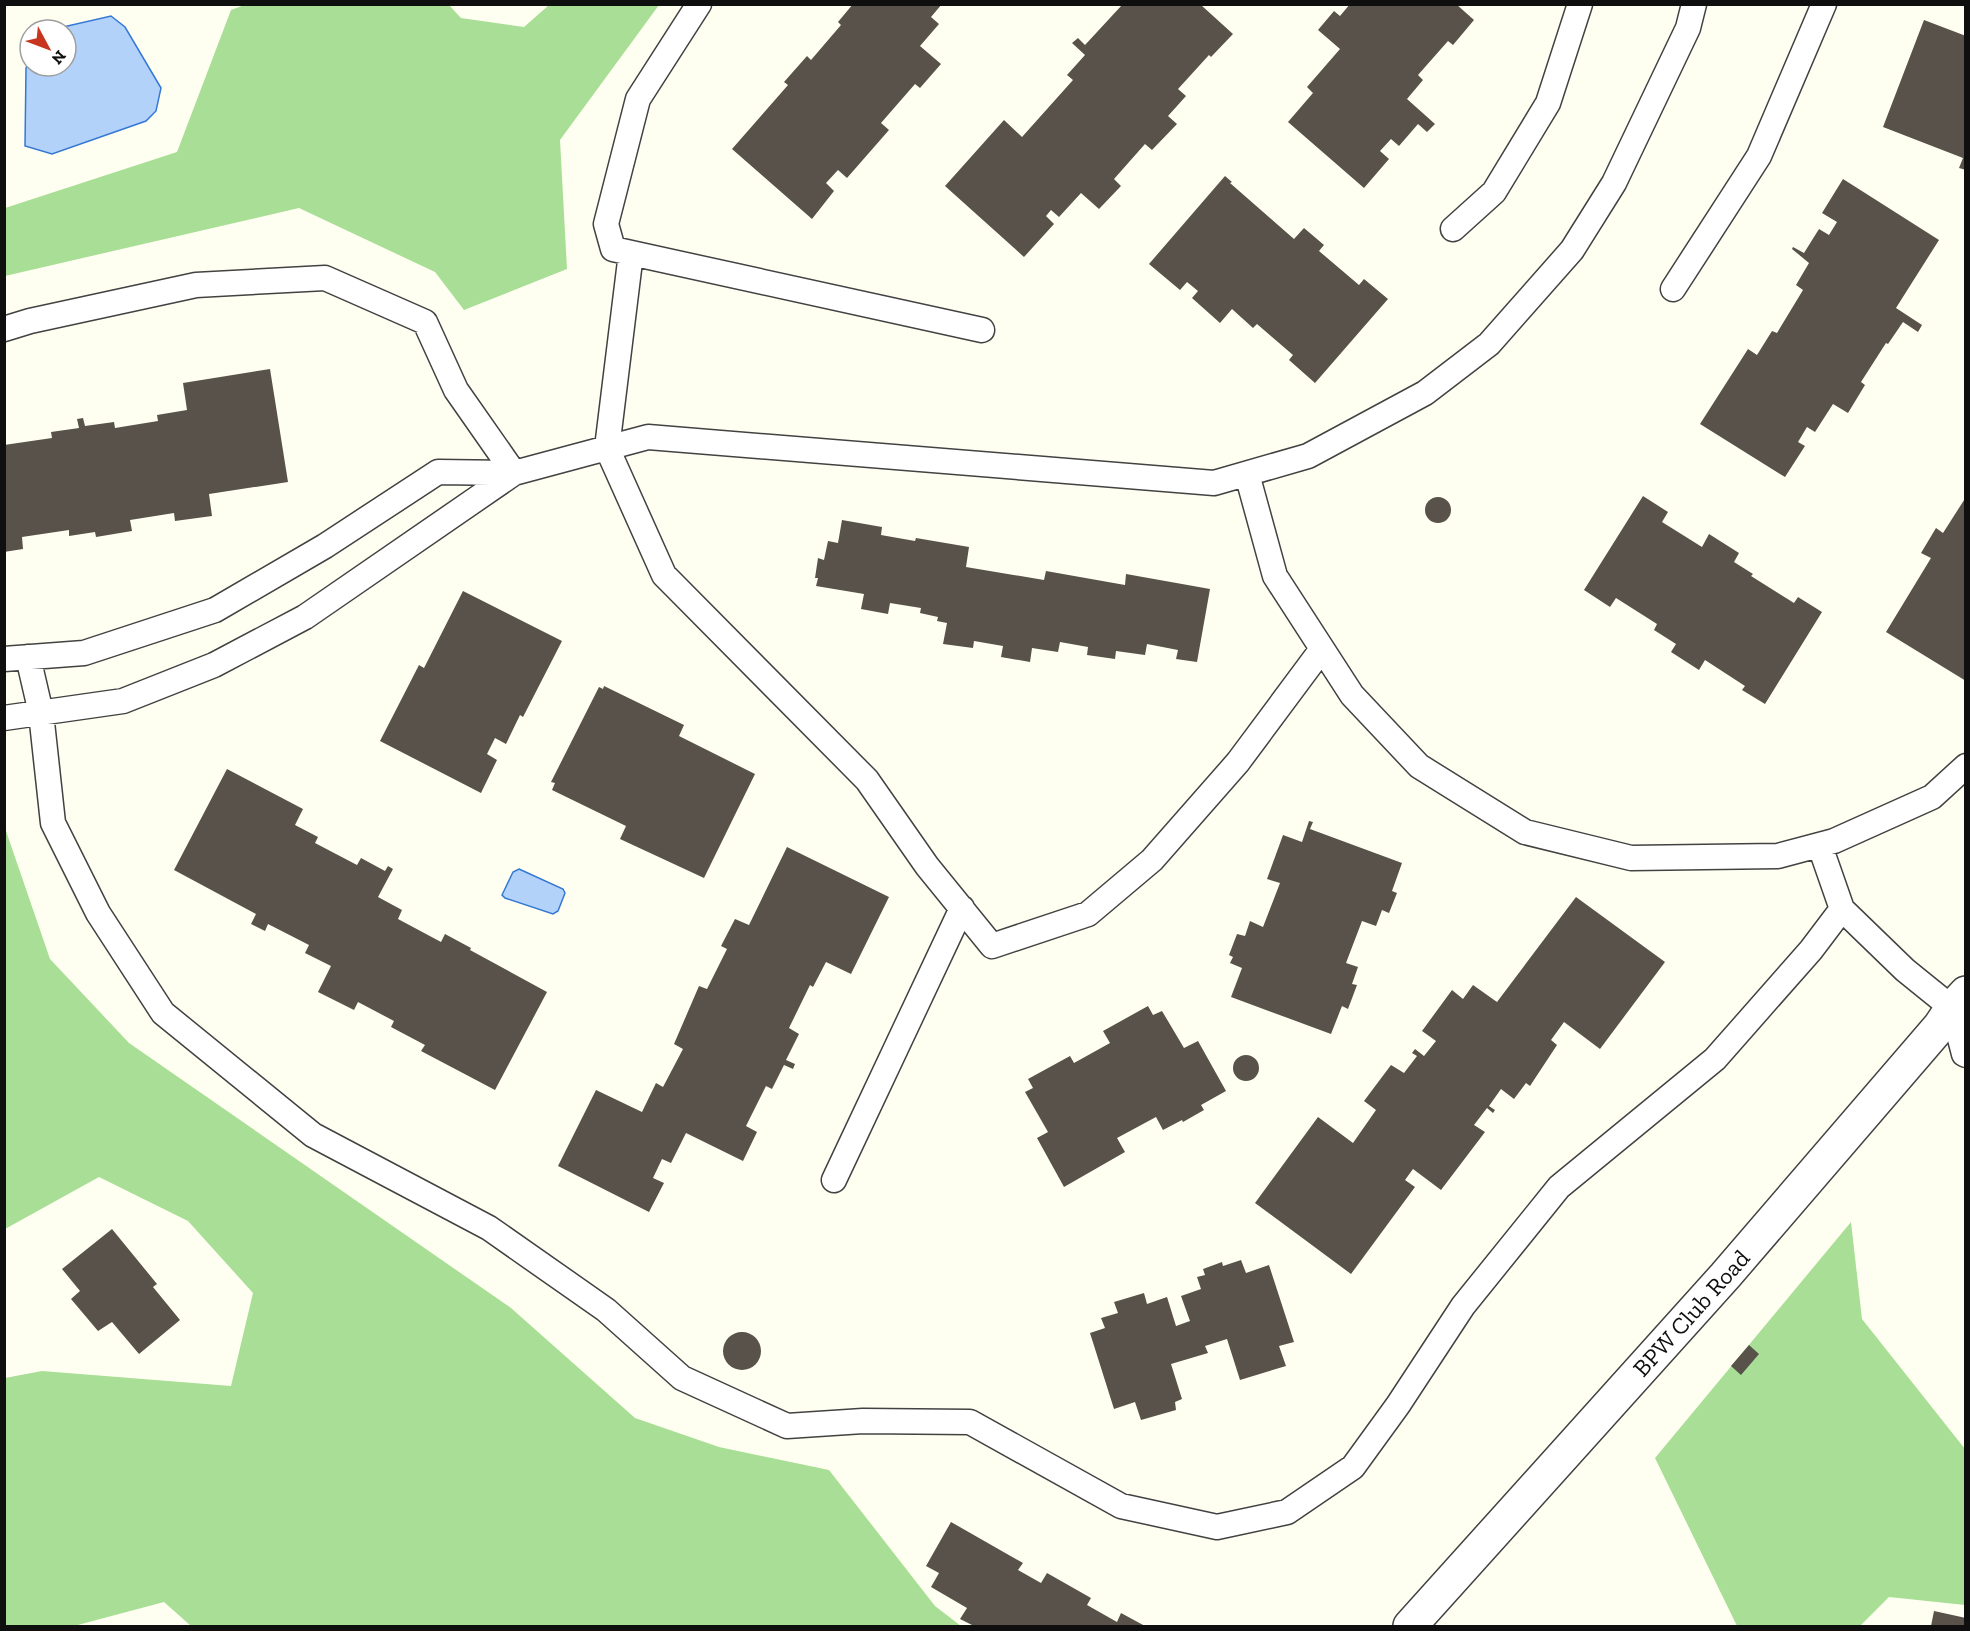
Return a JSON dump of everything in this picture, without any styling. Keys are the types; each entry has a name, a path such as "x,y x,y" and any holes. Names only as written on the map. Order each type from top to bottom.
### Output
{"street":[{"name":"BPW Club Road","path":"1410,1626 1725,1276 1961,1004"}],"lane":[{"path":"699,4 638,99 606,224 614,249 982,330"},
{"path":"1453,229 1494,192 1548,103 1580,4"},
{"path":"1694,4 1688,28 1614,183 1572,250 1489,344 1425,393 1308,456 1214,483 648,437 514,473 438,472 325,546 215,610 84,653 16,658 41,713 53,823 98,914 163,1013 313,1135 489,1228 606,1310 682,1378 787,1426 863,1421 970,1422 1121,1506 1217,1527 1287,1512 1353,1467 1398,1405 1463,1306 1558,1187 1715,1059 1811,950 1842,909"},
{"path":"1673,290 1759,156 1824,4"},
{"path":"631,253 607,448 664,574 867,780 927,866 992,946 1088,914 1152,860 1238,762 1322,649"},
{"path":"4,329 30,321 196,285 325,278 425,322 456,390 514,473"},
{"path":"4,718 123,701 214,665 305,617 514,473"},
{"path":"1247,474 1275,576 1352,695 1419,766 1525,832 1631,858 1778,856 1834,841 1932,797 1965,766"},
{"path":"1820,846 1842,909 1905,970 1961,1004 1965,1055"},
{"path":"834,1180 962,908"}],"green space":[{"path":"247,4 449,5 461,18 524,27 549,5 659,5 560,140 567,269 464,310 435,272 299,208 5,276 5,208 177,152 231,10"},
{"path":"5,828 50,959 129,1043 511,1308 635,1418 719,1447 829,1470 935,1606 961,1626 191,1626 164,1602 74,1626 5,1626 5,1378 42,1371 231,1386 253,1293 188,1221 99,1177 5,1229"},
{"path":"1851,1222 1862,1319 1965,1449 1965,1605 1889,1597 1860,1626 1737,1626 1655,1458"}],"water":[{"path":"111,16 125,27 161,88 156,111 146,121 52,154 25,146 26,78 78,78 78,24"},
{"path":"519,869 563,889 565,893 558,911 553,914 502,895 513,872"}],"building":[{"path":"853,4 942,4 931,17 939,24 920,46 941,64 920,88 915,84 881,123 889,130 847,178 838,170 826,183 834,191 812,219 732,149 788,85 784,82 807,56 811,60 841,25 838,22"},
{"path":"1350,4 1456,4 1474,20 1453,45 1448,41 1418,75 1423,80 1407,99 1435,124 1427,132 1418,124 1399,146 1391,139 1380,151 1389,159 1364,188 1288,122 1313,93 1307,87 1340,49 1318,30 1334,11 1340,16"},
{"path":"1122,5 1201,5 1233,34 1211,57 1209,55 1178,89 1186,96 1168,116 1177,124 1152,150 1145,144 1114,179 1121,186 1099,209 1081,193 1059,217 1051,210 1046,216 1054,224 1024,257 945,186 1004,120 1022,137 1073,80 1067,75 1085,55 1072,43 1078,38 1085,45"},
{"path":"1924,20 1966,36 1966,170 1959,168 1963,158 1883,127"},
{"path":"1225,176 1294,239 1304,228 1324,245 1319,251 1359,285 1364,279 1388,299 1315,383 1289,360 1293,355 1257,324 1253,328 1232,309 1220,323 1192,298 1198,291 1187,282 1180,290 1149,264"},
{"path":"1843,179 1939,240 1896,308 1922,325 1918,332 1903,322 1888,344 1886,343 1861,382 1865,385 1848,413 1833,404 1815,432 1807,427 1798,442 1805,446 1785,477 1700,424 1748,349 1757,355 1772,331 1777,333 1803,290 1796,285 1809,263 1792,249 1793,247 1804,253 1819,229 1829,235 1837,222 1822,213"},
{"path":"270,369 288,482 209,494 212,516 175,521 174,513 130,520 132,531 96,537 95,532 69,536 69,530 22,537 23,549 4,552 4,445 52,438 51,432 79,428 77,419 83,418 85,426 114,422 115,428 158,421 157,415 187,410 183,383"},
{"path":"1643,496 1668,512 1662,522 1702,547 1709,534 1739,553 1734,562 1753,574 1751,576 1794,603 1798,597 1822,612 1765,704 1742,690 1745,686 1705,660 1699,670 1671,652 1676,644 1654,630 1657,624 1616,598 1610,607 1584,590"},
{"path":"1438,497 1447,501 1451,510 1447,519 1438,523 1429,519 1425,510 1429,501"},
{"path":"1966,497 1966,681 1886,632 1931,558 1921,553 1936,528 1943,533"},
{"path":"842,520 882,527 881,535 969,547 966,567 1044,580 1046,571 1125,585 1126,574 1210,589 1197,662 1176,659 1178,650 1147,644 1145,655 1116,651 1115,659 1087,655 1088,647 1060,642 1058,652 1032,648 1030,662 1001,657 1003,646 974,641 973,648 943,644 947,623 937,621 938,617 920,613 921,608 890,603 888,614 861,609 864,594 816,586 818,558 824,560 828,541 838,543"},
{"path":"463,591 562,641 523,717 520,715 506,744 495,738 487,754 497,760 481,793 380,741 419,665 424,668"},
{"path":"604,686 684,725 679,736 755,774 704,878 620,839 626,826 552,790 555,783 551,782 599,687 603,689"},
{"path":"227,769 303,809 295,825 318,837 315,843 357,865 361,858 385,871 388,866 393,869 378,897 402,910 398,919 441,942 445,934 547,992 495,1090 421,1051 425,1045 391,1027 394,1021 358,1002 354,1010 318,992 331,966 305,953 309,945 268,924 265,931 251,924 256,914 174,870"},
{"path":"1309,821 1313,822 1310,829 1402,863 1392,891 1397,893 1389,913 1382,910 1376,926 1362,921 1346,963 1358,967 1352,984 1357,985 1348,1009 1342,1006 1331,1034 1231,997 1242,968 1230,963 1233,957 1229,955 1237,934 1245,936 1250,921 1263,927 1280,883 1267,879 1283,835 1302,842"},
{"path":"787,847 889,897 851,974 826,962 813,987 810,985 789,1028 799,1034 786,1060 795,1064 793,1069 784,1065 772,1089 766,1086 746,1126 757,1132 743,1161 686,1133 671,1163 662,1159 653,1178 664,1183 649,1212 558,1166 596,1090 642,1112 656,1083 663,1087 683,1049 674,1044 699,986 707,989 727,949 721,946 735,919 749,925"},
{"path":"1576,897 1665,962 1600,1049 1564,1022 1551,1040 1557,1045 1530,1086 1526,1083 1514,1099 1501,1089 1489,1106 1495,1110 1493,1113 1487,1108 1474,1125 1485,1132 1441,1190 1413,1169 1405,1180 1415,1187 1351,1274 1255,1203 1318,1117 1353,1143 1376,1110 1364,1101 1391,1065 1404,1073 1417,1056 1412,1053 1415,1049 1424,1056 1436,1041 1422,1031 1452,990 1463,999 1473,985 1497,1002"},
{"path":"1148,1006 1153,1015 1162,1011 1184,1048 1198,1041 1226,1091 1201,1105 1204,1110 1183,1122 1182,1120 1163,1130 1156,1117 1117,1138 1125,1152 1064,1187 1037,1138 1048,1132 1025,1092 1033,1088 1028,1079 1070,1056 1074,1063 1110,1043 1103,1031"},
{"path":"1246,1055 1255,1059 1259,1068 1255,1077 1246,1081 1237,1077 1233,1068 1237,1059"},
{"path":"112,1229 157,1284 153,1287 180,1320 139,1354 112,1322 98,1331 71,1299 80,1291 62,1269"},
{"path":"1241,1260 1246,1273 1269,1265 1294,1342 1279,1346 1286,1366 1240,1380 1227,1339 1205,1346 1208,1353 1171,1364 1182,1399 1175,1402 1176,1410 1141,1420 1135,1402 1114,1409 1090,1333 1105,1328 1101,1318 1118,1313 1114,1302 1144,1293 1147,1304 1167,1297 1176,1326 1190,1321 1181,1296 1201,1289 1197,1277 1205,1275 1203,1269 1222,1262 1223,1266"},
{"path":"742,1332 755,1338 761,1351 755,1364 742,1370 729,1364 723,1351 729,1338"},
{"path":"1749,1345 1759,1354 1741,1375 1731,1366"},
{"path":"951,1522 1023,1563 1018,1570 1041,1583 1047,1573 1091,1598 1087,1605 1117,1622 1121,1613 1145,1626 974,1626 960,1619 967,1608 931,1587 939,1573 926,1566"},
{"path":"1934,1611 1966,1618 1966,1626 1931,1626"}]}
